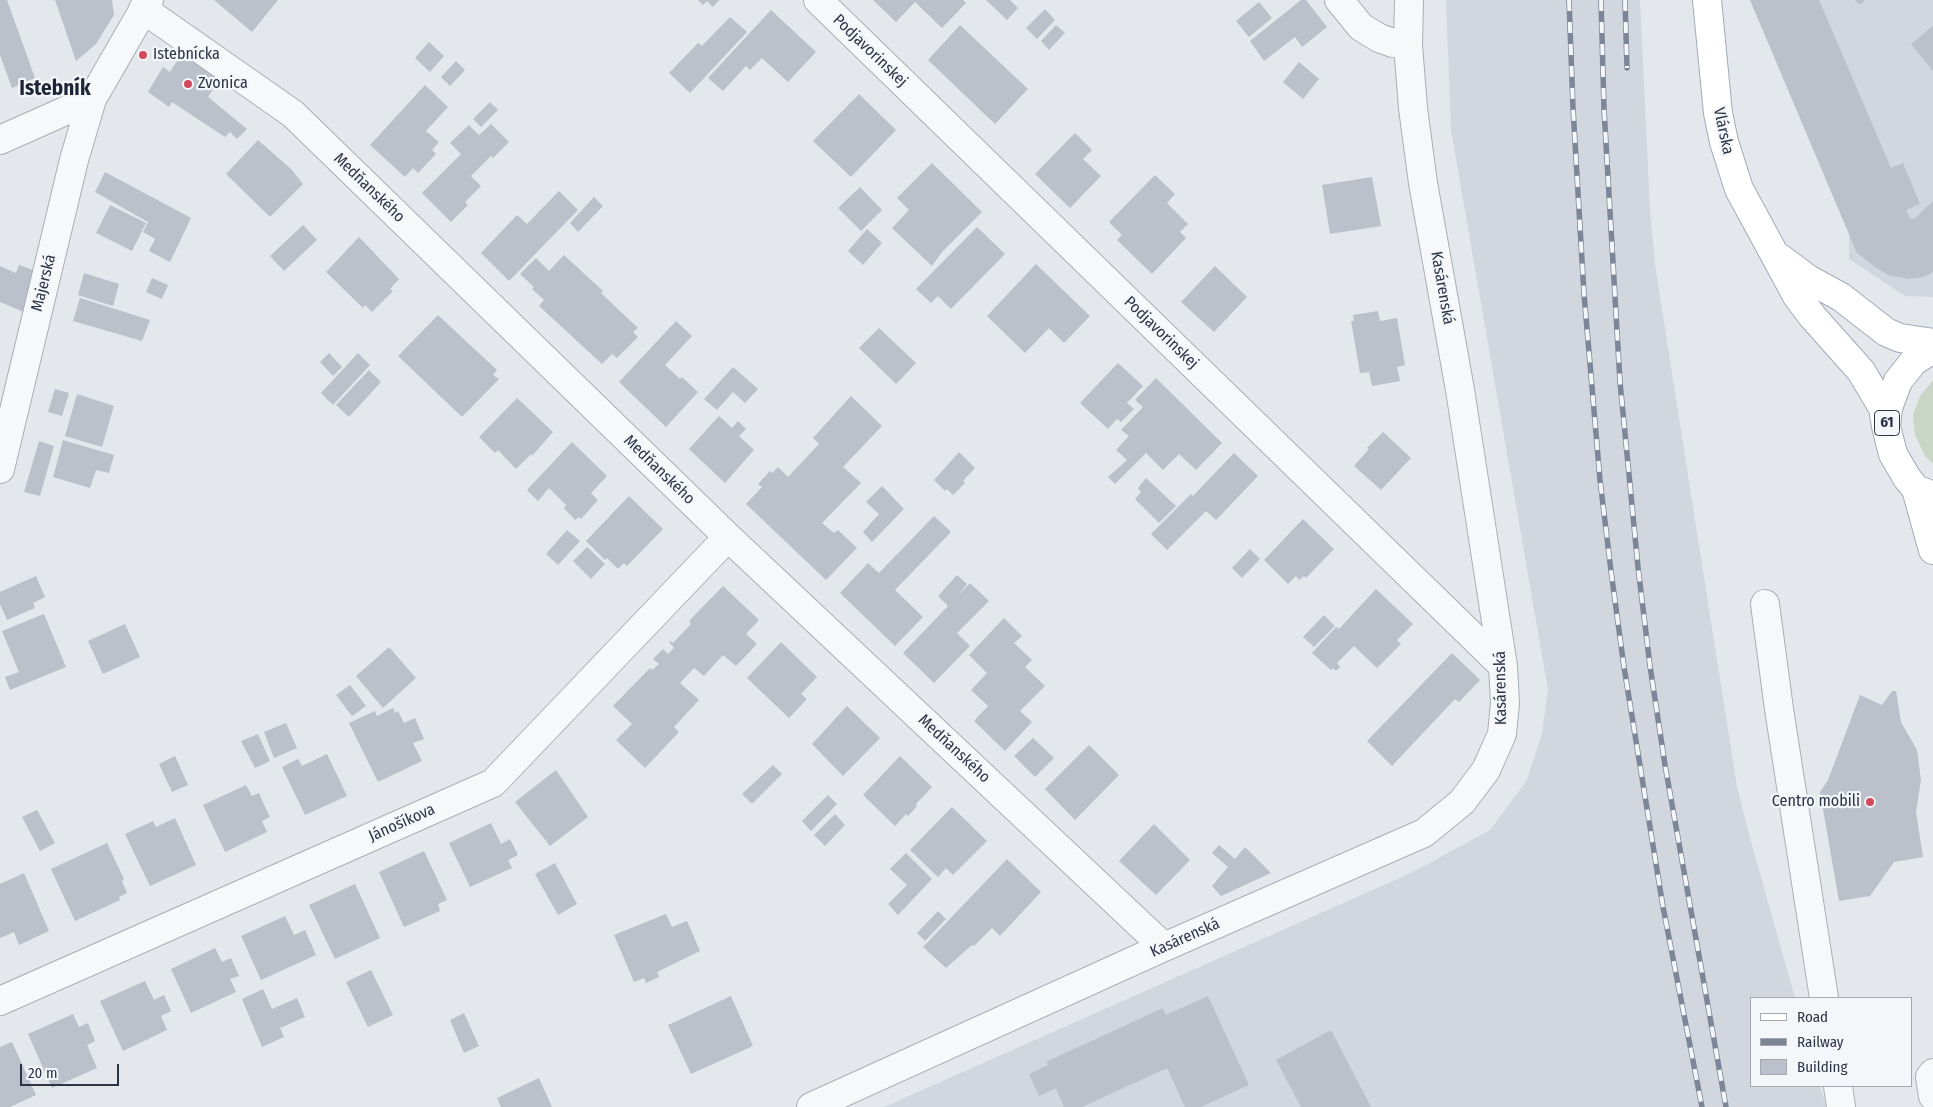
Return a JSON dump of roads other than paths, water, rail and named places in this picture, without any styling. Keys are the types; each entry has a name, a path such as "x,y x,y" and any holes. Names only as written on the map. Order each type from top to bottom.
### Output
{"main road":[{"name":"Vlárska","path":"1707,0 1718,113 1724,142 1739,189 1804,307 1861,371 1883,408 1886,426"},
{"name":"Vlárska","path":"1774,251 1795,270 1841,297 1886,332 1900,338 1933,343"},
{"name":"61","path":"1933,349 1914,362 1898,381 1888,408 1886,426 1892,454 1924,493 1933,550"}],"street":[{"name":"Podjavorinskej","path":"818,0 1503,666"},
{"path":"1339,0 1362,27 1379,38 1393,43 1408,45"},
{"name":"Kasárenská","path":"811,1107 1164,947 1424,833 1462,802 1486,770 1502,734 1504,703 1503,666 1460,390 1423,183 1413,108 1408,45 1409,0"},
{"path":"0,140 92,99 144,3"},
{"name":"Medňanského","path":"144,3 293,114 728,537 1164,947"},
{"name":"Majerská","path":"0,468 74,160 92,99"},
{"name":"Jánošíkova","path":"0,1001 493,783 728,537"},
{"path":"1765,604 1779,708 1824,997"},
{"path":"1933,1073 1930,1078 1933,1096"},
{"path":"1838,1087 1841,1107"}],"railway":[{"path":"1569,0 1573,108 1584,294 1600,480 1624,667 1663,907 1702,1107"},
{"path":"1601,0 1604,109 1620,382 1638,567 1665,765 1726,1107"},
{"path":"1625,0 1627,68"}],"place":[{"name":"Istebnícka","path":"143,55"},
{"name":"Zvonica","path":"188,84"},
{"name":"Centro mobili","path":"1870,802"}],"district":[{"name":"Istebník","path":"55,89"}]}
